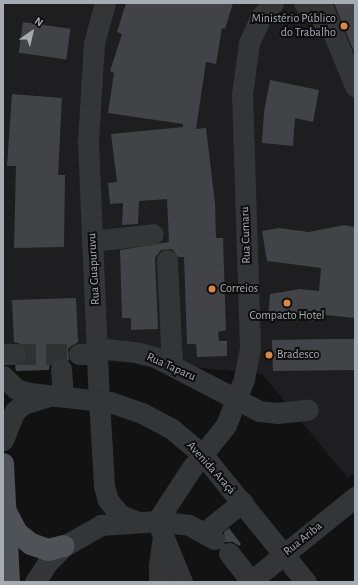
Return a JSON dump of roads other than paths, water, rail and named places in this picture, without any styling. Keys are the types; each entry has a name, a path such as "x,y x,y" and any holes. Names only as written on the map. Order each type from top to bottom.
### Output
{"main road":[{"path":"3,464 9,582"},
{"path":"5,509 17,533 31,544 48,550 64,546"}],"street":[{"name":"Rua Guapuruvu","path":"105,3 94,43 89,133 92,241 92,352 99,399 104,486 108,500 120,514 136,521"},
{"name":"Rua Cumaru","path":"160,528 168,502 220,435 237,402 250,347 242,94 249,43 260,18 273,3"},
{"path":"304,3 320,17 343,54"},
{"path":"321,3 355,86"},
{"path":"92,241 153,234"},
{"path":"167,260 172,365"},
{"name":"Rua Taparu","path":"92,352 134,352 172,365 237,402 271,412 308,410"},
{"path":"61,369 62,395"},
{"path":"3,376 16,389 30,393 62,395"},
{"path":"3,440 9,419 23,404 36,398 62,395"},
{"name":"Avenida Araçá","path":"62,395 99,399 142,413 172,429 203,455 306,582"},
{"name":"Rua Ariba","path":"252,581 355,497"},
{"path":"35,582 48,562 64,546 101,525 136,521 160,528 189,525 209,536 242,502"},
{"path":"159,582 160,528"},
{"path":"160,528 182,582"},
{"path":"229,553 252,581"}],"tunnel":[{"path":"15,354 79,354"}],"place":[{"name":"Ministério Público do Trabalho","path":"344,26"},
{"name":"Correios","path":"212,289"},
{"name":"Compacto Hotel","path":"287,303"},
{"name":"Bradesco","path":"269,355"}]}
